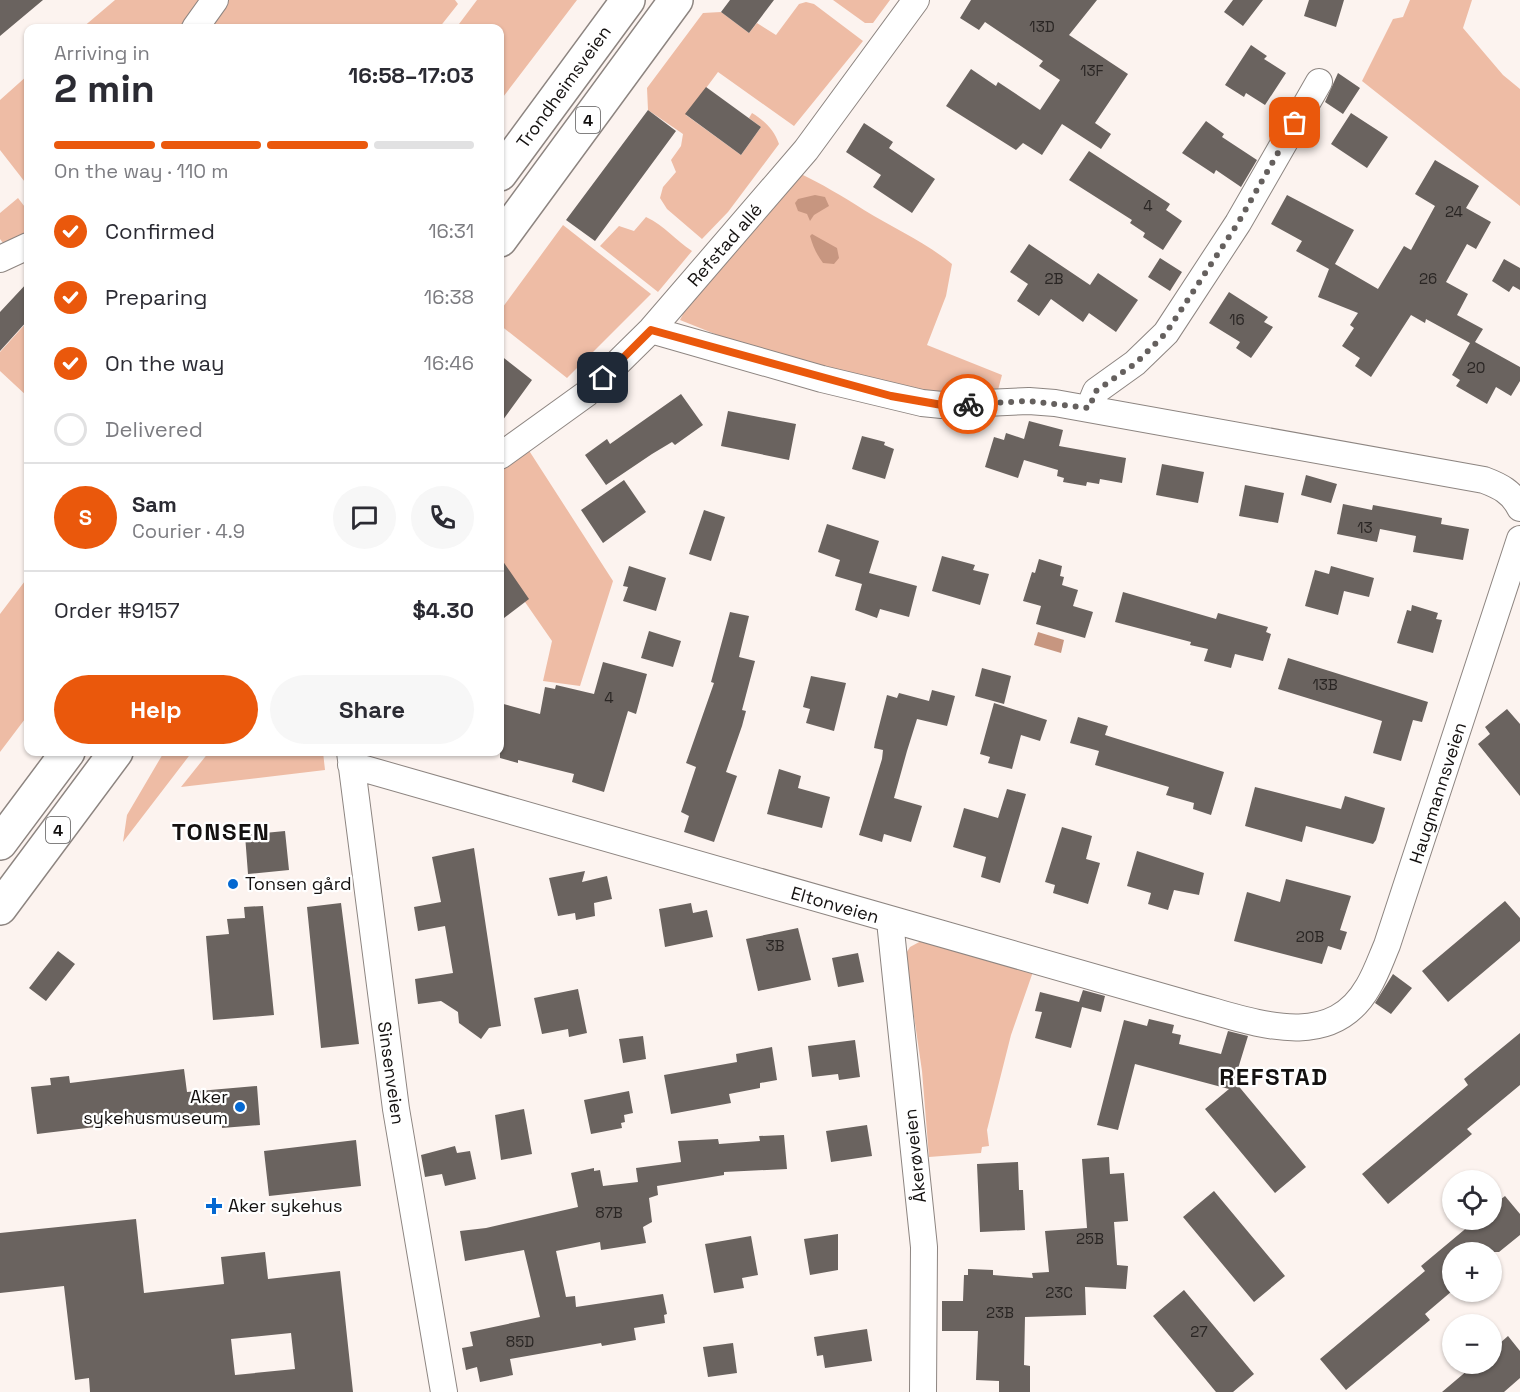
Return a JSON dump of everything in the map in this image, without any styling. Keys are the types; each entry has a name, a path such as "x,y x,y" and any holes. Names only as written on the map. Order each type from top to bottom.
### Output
{"highway":[{"name":"Trondheimsveien","path":"504,169 628,0"},
{"name":"4","path":"504,235 676,0"},
{"name":"4","path":"0,843 65,756"},
{"name":"4","path":"0,908 113,756"}],"street":[{"path":"198,24 215,0"},
{"name":"Refstad allé","path":"504,453 586,394 651,330 806,150 916,0"},
{"path":"1089,408 1096,391 1136,363 1166,333 1238,223 1319,82"},
{"path":"0,259 24,248"},
{"path":"651,330 822,379 922,403 942,405 1029,401 1089,408 1484,480 1502,487 1515,498 1520,507"},
{"name":"Haugmannsveien","path":"1321,1024 1358,1002 1368,987 1387,945 1520,539"},
{"name":"Eltonveien","path":"351,758 890,921 1274,1026 1293,1029 1321,1024"},
{"name":"Sinsenveien","path":"351,758 396,1109 444,1392"},
{"name":"Åkerøveien","path":"890,921 924,1247 923,1392"}],"shaded area":[{"path":"115,0 455,0 458,4 442,24 87,24"},
{"path":"477,0 577,0 504,96 504,24 459,24"},
{"path":"833,0 890,0 873,23 865,23"},
{"path":"1410,0 1472,0 1463,28 1503,75 1520,89 1520,206 1362,81 1393,19 1403,17"},
{"path":"806,2 814,4 863,41 794,126 718,72 686,115 741,155 761,127 749,118 752,113 768,126 779,144 728,212 702,239 667,209 660,198 663,187 676,172 671,160 681,146 683,134 648,110 647,88 703,13 721,12 749,33 757,23 776,35 799,4"},
{"path":"24,79 24,181 0,150 0,100"},
{"path":"799,173 920,242 952,264 946,296 927,345 1002,375 998,390 917,394 730,340 680,320 688,304"},
{"path":"815,195 825,197 829,206 814,215 810,221 807,214 798,211 795,203 798,199"},
{"path":"18,198 24,206 24,237 6,247 0,239 0,213"},
{"path":"646,217 692,251 658,292 600,246 619,226 634,231"},
{"path":"563,225 651,294 567,378 504,328 504,306"},
{"path":"812,234 837,248 839,258 834,264 823,263 812,244 810,236"},
{"path":"24,325 24,393 0,371 0,352"},
{"path":"528,449 613,581 580,686 543,681 552,641 504,572 504,466"},
{"path":"24,582 24,720 0,752 0,614"},
{"path":"1038,632 1064,640 1061,653 1034,645"},
{"path":"162,756 189,756 123,842 127,815"},
{"path":"206,756 323,756 325,770 181,787"},
{"path":"923,940 1035,966 1011,1035 987,1130 989,1146 982,1147 981,1153 929,1157 922,1071 905,955 910,947"}],"building":[{"path":"0,0 43,0 0,36"},
{"path":"730,0 774,0 749,33 721,12"},
{"path":"971,0 1097,0 1069,35 1128,74 1095,123 1111,134 1101,149 1062,124 1042,155 1023,143 1016,150 946,106 971,69 996,86 998,82 1040,110 1060,80 1039,66 1043,61 985,22 979,30 960,18"},
{"path":"1233,0 1263,0 1243,26 1224,12"},
{"path":"1309,0 1344,0 1336,27 1304,16"},
{"path":"1251,45 1267,56 1264,59 1286,73 1265,105 1246,93 1244,97 1225,85"},
{"path":"1338,73 1360,88 1343,114 1325,102"},
{"path":"706,87 761,127 741,155 685,114"},
{"path":"648,110 676,131 595,241 566,220"},
{"path":"1351,113 1388,137 1367,168 1331,144"},
{"path":"1206,121 1224,134 1222,137 1257,160 1241,187 1216,170 1214,174 1182,153"},
{"path":"864,123 893,142 889,148 935,179 912,213 873,187 881,175 846,152"},
{"path":"1089,151 1170,204 1166,210 1182,221 1163,250 1143,237 1145,233 1130,223 1132,220 1069,180"},
{"path":"1435,160 1479,186 1466,208 1491,222 1476,249 1467,244 1446,282 1468,294 1457,315 1483,329 1475,342 1520,367 1520,381 1511,396 1496,387 1487,404 1456,386 1460,380 1452,375 1470,343 1426,319 1425,323 1411,315 1371,377 1355,366 1360,358 1342,346 1354,328 1350,325 1358,313 1318,297 1329,269 1296,251 1302,241 1271,224 1287,195 1354,230 1335,264 1378,289 1404,246 1411,250 1435,206 1415,194"},
{"path":"1029,244 1090,285 1098,273 1138,300 1116,332 1089,313 1083,322 1051,299 1039,316 1017,301 1028,284 1010,272"},
{"path":"1160,258 1182,272 1170,291 1148,277"},
{"path":"1504,259 1520,268 1520,290 1513,286 1509,292 1492,281"},
{"path":"24,286 24,324 0,351 0,312"},
{"path":"1229,292 1268,317 1264,322 1273,327 1251,358 1236,348 1240,342 1209,323"},
{"path":"504,358 532,380 504,418"},
{"path":"681,394 703,425 675,445 672,442 606,485 585,455 607,439 610,444"},
{"path":"728,411 796,424 789,460 721,446"},
{"path":"1029,421 1063,430 1059,446 1126,458 1122,483 1100,479 1099,484 1087,482 1086,486 1063,482 1064,478 1057,476 1058,470 1024,460 1018,478 985,467 994,437 1004,440 1006,433 1024,439"},
{"path":"862,436 885,442 884,445 894,449 885,479 852,469"},
{"path":"1162,464 1204,472 1198,503 1156,495"},
{"path":"1306,475 1337,484 1331,503 1301,495"},
{"path":"624,480 646,512 603,543 581,510"},
{"path":"1245,485 1284,493 1278,523 1239,516"},
{"path":"1343,504 1372,510 1373,505 1442,518 1441,524 1469,529 1463,560 1413,552 1416,536 1380,529 1377,542 1337,534"},
{"path":"704,510 725,517 711,561 689,554"},
{"path":"827,524 879,541 869,573 917,586 909,617 880,609 877,618 855,610 862,584 835,576 840,560 818,552"},
{"path":"942,556 975,565 973,570 989,574 980,605 932,591"},
{"path":"1039,559 1062,566 1060,576 1064,577 1062,585 1078,590 1073,606 1093,612 1085,638 1036,624 1041,606 1023,601 1032,572 1035,573"},
{"path":"504,563 529,599 504,618"},
{"path":"629,566 666,578 656,611 623,601 628,587 623,586"},
{"path":"1331,566 1374,578 1369,597 1344,591 1338,615 1305,606 1315,570 1329,574"},
{"path":"1123,592 1216,619 1218,613 1268,627 1266,632 1271,634 1263,661 1235,654 1231,668 1204,661 1208,649 1190,645 1191,642 1115,622"},
{"path":"1412,605 1438,613 1436,619 1442,620 1433,653 1397,643 1407,610 1411,611"},
{"path":"730,612 749,616 739,657 755,661 742,710 746,711 726,772 737,776 714,842 684,832 689,816 681,812 696,767 686,763 714,683 711,682"},
{"path":"649,631 681,641 673,667 641,658"},
{"path":"1288,658 1428,702 1422,722 1413,720 1401,761 1373,753 1382,721 1278,689"},
{"path":"603,662 647,674 636,714 628,711 604,792 572,782 574,774 518,760 518,763 500,758 504,756 504,704 540,714 545,687 555,689 556,685 594,694"},
{"path":"982,668 1011,676 1004,704 975,696"},
{"path":"811,676 846,683 834,731 806,723 810,709 803,707"},
{"path":"932,690 955,696 947,726 917,719 907,751 894,798 922,806 911,842 884,834 882,842 859,835 882,759 883,750 874,748 887,695 897,698 899,693 929,701"},
{"path":"994,703 1047,720 1040,741 1021,735 1012,769 988,763 990,757 980,754"},
{"path":"1507,709 1520,724 1520,796 1478,744 1490,734 1485,727"},
{"path":"1078,717 1108,726 1105,735 1224,772 1211,815 1193,809 1194,803 1166,795 1169,787 1095,765 1099,751 1070,743"},
{"path":"779,769 801,776 798,788 830,797 822,828 767,814"},
{"path":"1255,787 1341,809 1345,796 1385,808 1376,840 1373,844 1306,826 1302,842 1245,826"},
{"path":"1007,789 1026,794 1000,883 981,877 986,857 953,847 964,808 998,818"},
{"path":"1062,827 1092,836 1086,859 1100,863 1088,904 1053,893 1055,885 1045,882"},
{"path":"285,831 289,870 248,874 245,835"},
{"path":"474,848 501,1026 489,1028 481,1039 459,1023 458,1012 441,1001 418,1004 415,979 453,973 445,926 418,931 414,907 441,902 432,857"},
{"path":"1137,851 1204,873 1199,895 1174,890 1168,910 1148,904 1151,893 1127,886"},
{"path":"585,871 582,882 607,876 612,899 594,903 595,916 576,920 575,913 558,916 549,878"},
{"path":"1286,879 1351,896 1340,930 1347,932 1341,950 1328,946 1322,964 1234,941 1247,892 1280,902"},
{"path":"1505,901 1520,918 1520,941 1448,1002 1422,971"},
{"path":"341,903 359,1044 321,1048 307,907"},
{"path":"691,903 693,913 707,910 713,937 665,947 659,909"},
{"path":"263,906 274,1015 213,1020 206,936 229,934 227,919 245,918 244,907"},
{"path":"798,928 811,980 758,991 746,939"},
{"path":"58,951 75,964 46,1001 29,988"},
{"path":"858,953 864,982 838,987 832,958"},
{"path":"1393,974 1412,988 1391,1014 1375,1003"},
{"path":"578,989 587,1033 569,1037 568,1029 542,1034 534,998"},
{"path":"1083,990 1105,996 1101,1012 1082,1007 1071,1048 1035,1038 1042,1012 1035,1011 1040,992 1079,1002"},
{"path":"1149,1019 1174,1025 1172,1033 1181,1035 1179,1044 1221,1054 1228,1031 1248,1036 1233,1085 1236,1083 1306,1167 1275,1193 1205,1109 1229,1089 1135,1064 1118,1130 1097,1125 1124,1020 1147,1026"},
{"path":"1520,1033 1520,1085 1467,1129 1472,1134 1388,1204 1362,1174 1468,1085 1464,1079"},
{"path":"643,1036 646,1059 623,1063 619,1039"},
{"path":"855,1040 860,1077 839,1080 838,1074 812,1077 808,1046"},
{"path":"772,1047 777,1080 760,1083 760,1088 729,1094 731,1103 671,1114 664,1075 737,1062 736,1054"},
{"path":"184,1069 187,1092 257,1086 260,1125 222,1128 221,1112 37,1134 31,1087 51,1085 50,1078 69,1076 70,1083"},
{"path":"629,1091 633,1113 624,1115 625,1122 621,1123 622,1128 591,1134 584,1100"},
{"path":"524,1109 532,1154 501,1160 495,1115"},
{"path":"867,1125 872,1156 831,1162 826,1131"},
{"path":"784,1135 787,1169 724,1172 724,1175 657,1186 658,1195 649,1198 652,1222 643,1227 646,1243 601,1250 600,1242 556,1251 566,1297 575,1296 576,1307 663,1294 667,1314 664,1315 665,1323 634,1328 636,1340 602,1346 601,1343 510,1359 513,1375 480,1382 477,1367 466,1370 462,1348 473,1346 470,1332 540,1317 524,1250 465,1261 460,1231 486,1228 578,1207 571,1173 594,1168 594,1171 600,1170 603,1186 638,1182 636,1168 681,1162 678,1141 718,1139 719,1144 760,1141 759,1136"},
{"path":"356,1140 361,1186 269,1196 264,1151"},
{"path":"455,1146 457,1153 470,1151 476,1179 445,1186 442,1174 425,1177 421,1155"},
{"path":"1109,1157 1110,1174 1124,1173 1128,1221 1114,1222 1117,1265 1128,1266 1126,1289 1085,1287 1086,1315 1025,1317 1024,1365 1030,1366 1030,1392 999,1392 999,1381 976,1380 978,1331 942,1331 942,1301 963,1301 964,1275 968,1275 968,1269 993,1270 993,1275 1033,1278 1032,1273 1049,1272 1045,1231 1087,1228 1082,1159"},
{"path":"1018,1162 1019,1190 1023,1190 1025,1230 980,1232 977,1164"},
{"path":"1214,1191 1285,1276 1254,1302 1183,1217"},
{"path":"1505,1196 1520,1214 1520,1235 1502,1250 1502,1242 1450,1242 1464,1230 1502,1230 1502,1198"},
{"path":"136,1219 144,1293 224,1284 221,1257 265,1252 268,1279 340,1271 353,1392 90,1392 89,1378 75,1380 64,1286 0,1293 0,1233","holes":["291,1333 295,1369 235,1375 231,1339"]},
{"path":"838,1234 838,1270 810,1275 804,1239"},
{"path":"751,1236 758,1275 742,1278 744,1288 714,1293 705,1244"},
{"path":"1442,1248 1442,1300 1425,1314 1430,1320 1346,1390 1320,1359 1425,1271 1421,1266"},
{"path":"1184,1290 1254,1374 1233,1392 1216,1392 1153,1316"},
{"path":"867,1329 872,1361 825,1368 823,1355 817,1356 814,1337"},
{"path":"1508,1336 1520,1351 1520,1378 1504,1392 1442,1392 1463,1374 1502,1374 1502,1341"},
{"path":"733,1343 737,1373 708,1377 703,1347"}],"way so far":[{"path":"968,404 1029,401 1089,408 1096,391 1136,363 1166,333 1238,223 1295,123"}],"place":[{"name":"Tonsen gård","path":"233,884"},
{"name":"Aker sykehusmuseum","path":"240,1107"},
{"name":"Aker sykehus","path":"214,1206"}],"district":[{"name":"TONSEN","path":"221,832"},
{"name":"REFSTAD","path":"1274,1077"}],"route":[{"path":"603,378 651,330 822,379 891,396 922,403 968,404"}]}
